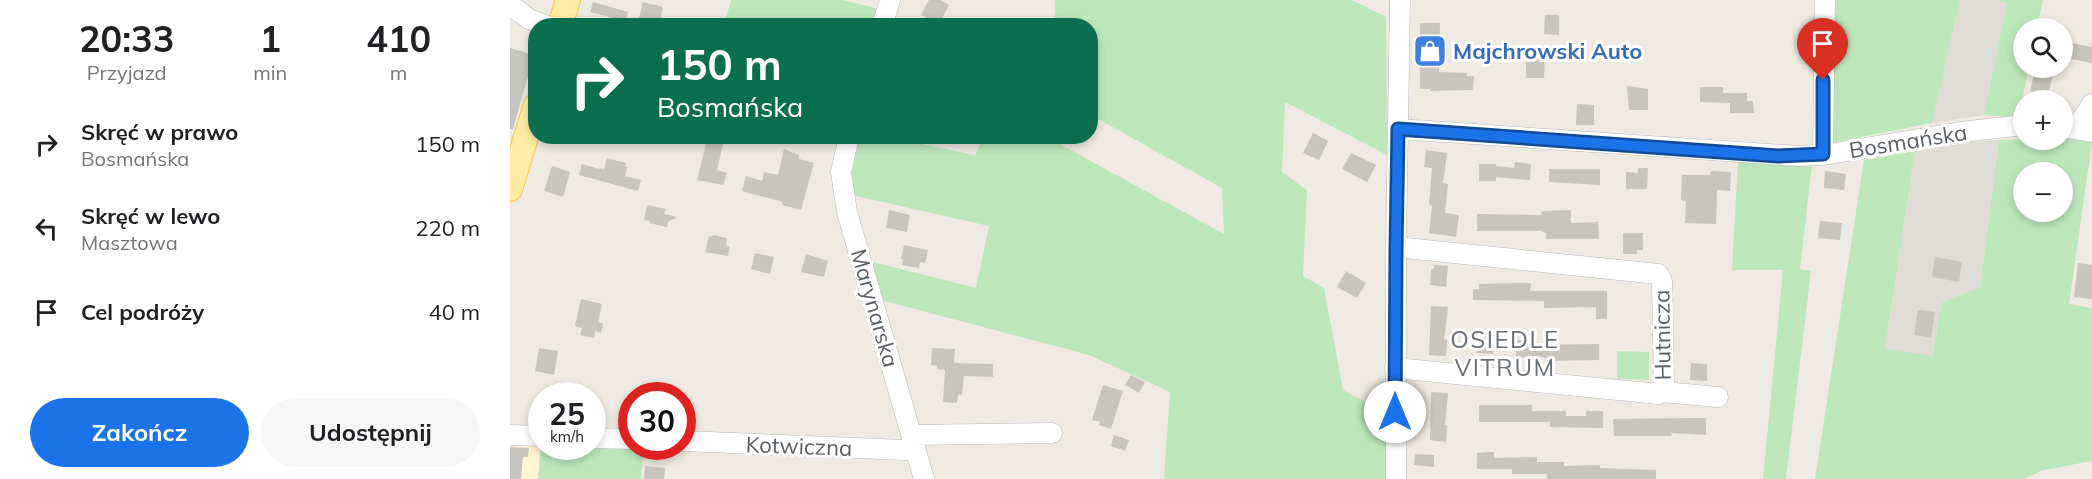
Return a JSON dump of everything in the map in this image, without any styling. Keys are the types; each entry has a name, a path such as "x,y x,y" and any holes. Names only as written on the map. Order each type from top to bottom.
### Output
{"main road":[{"path":"562,18 568,0"},
{"path":"510,189 518,139 528,120"}],"street":[{"path":"884,18 890,0"},
{"path":"1396,479 1396,248 1400,0"},
{"path":"1823,154 1825,0"},
{"path":"510,5 529,18"},
{"path":"2077,129 2092,104"},
{"name":"Bosmańska","path":"1398,129 1778,156 1823,154 1961,132 2013,126"},
{"name":"Marynarska","path":"847,144 841,172 847,212 924,479"},
{"name":"Hutnicza","path":"1395,368 1659,394 1663,392 1662,282 1658,274 1396,248"},
{"path":"1663,392 1718,397"},
{"name":"Kotwiczna","path":"696,442 905,450 914,442 1052,434"},
{"path":"510,435 528,436"}],"shaded area":[{"path":"1960,0 1997,0 2007,3 1984,115 1932,123"},
{"path":"1999,140 1980,287 1941,303 1933,356 1885,350 1915,151 1964,142"},
{"path":"510,439 528,440 528,460 540,460 538,479 510,479"}],"green space":[{"path":"731,0 842,0 879,9 876,18 726,18"},
{"path":"1055,0 1352,0 1386,17 1387,155 1285,102 1282,172 1307,190 1303,276 1324,288 1343,390 1386,412 1388,479 1164,479 1170,392 1089,355 881,300 869,261 976,288 989,226 851,195 849,171 854,144 922,144 975,155 980,144 1060,144 1224,234 1222,188 1098,119 1098,18 1055,18"},
{"path":"1836,0 1960,0 1932,123 1831,143"},
{"path":"1997,0 2043,0 2039,18 2013,18 2013,78 2027,78 2024,90 2013,90 2013,118 1984,115 2007,3"},
{"path":"2073,139 2092,142 2069,304 2092,308 2092,461 2044,470 2023,479 1815,479 1864,160 1915,151 1885,349 1933,356 1941,303 1980,287 1999,140 2013,140 2013,150 2073,150"},
{"path":"1738,161 1793,166 1812,165 1800,269 1811,271 1786,479 1763,479 1783,270 1732,270"},
{"path":"1617,351 1649,352 1649,380 1617,379"},
{"path":"606,447 618,447 618,460 642,460 641,479 538,479 540,460 606,460"}],"building":[{"path":"929,0 940,0 949,5 942,18 927,18 921,15"},
{"path":"593,2 628,12 627,18 614,18 590,12"},
{"path":"643,2 663,7 661,18 639,18"},
{"path":"1545,15 1559,15 1559,35 1544,34"},
{"path":"1420,23 1440,23 1439,72 1467,73 1467,76 1474,76 1473,90 1430,91 1430,89 1420,89"},
{"path":"2073,43 2092,47 2092,63 2073,59"},
{"path":"510,48 528,53 528,76 513,129 510,129"},
{"path":"1622,49 1641,49 1641,61 1622,61"},
{"path":"1526,56 1545,57 1544,78 1526,78"},
{"path":"2033,78 2052,78 2049,90 2030,90"},
{"path":"1627,86 1648,89 1648,110 1629,110"},
{"path":"1700,87 1723,87 1723,93 1747,93 1747,101 1753,101 1754,113 1730,113 1730,103 1700,102"},
{"path":"1577,104 1594,105 1594,125 1576,125"},
{"path":"1313,133 1328,141 1319,160 1303,153"},
{"path":"706,144 723,144 717,170 727,173 723,185 697,180"},
{"path":"784,149 799,155 799,159 814,163 801,210 782,205 783,202 742,191 746,176 762,181 764,172 778,175"},
{"path":"1426,150 1447,153 1443,183 1448,184 1445,213 1459,215 1456,237 1429,233 1432,168 1424,167"},
{"path":"1351,153 1376,165 1367,182 1342,169"},
{"path":"607,158 626,163 625,176 641,180 638,191 579,175 582,164 604,169"},
{"path":"1515,162 1531,164 1530,180 1496,177 1496,181 1479,181 1479,164 1496,164 1496,166 1514,168"},
{"path":"552,166 570,172 563,197 544,191"},
{"path":"1638,168 1648,168 1647,189 1626,189 1626,172 1638,173"},
{"path":"1549,169 1600,169 1600,185 1549,182"},
{"path":"1711,171 1731,172 1730,191 1717,190 1716,224 1685,223 1686,201 1681,200 1682,175 1710,175"},
{"path":"1825,171 1846,174 1844,190 1824,188"},
{"path":"647,205 666,209 664,214 677,217 668,222 667,227 649,223 650,221 644,220"},
{"path":"889,210 910,215 907,232 886,228"},
{"path":"1571,210 1571,223 1598,222 1599,239 1546,239 1546,233 1541,231 1477,231 1477,214 1541,215 1542,211"},
{"path":"1820,221 1842,223 1840,240 1818,238"},
{"path":"1623,233 1643,233 1643,250 1637,250 1637,254 1623,254"},
{"path":"709,236 727,238 726,245 730,247 728,256 705,252"},
{"path":"904,245 928,250 925,263 920,262 919,268 902,265"},
{"path":"755,253 774,257 770,274 751,269"},
{"path":"806,254 828,261 824,277 801,272"},
{"path":"1935,257 1962,262 1959,282 1932,277"},
{"path":"2078,263 2092,265 2092,299 2074,297"},
{"path":"1434,265 1448,266 1446,287 1430,285 1431,269 1434,269"},
{"path":"1346,271 1366,283 1357,298 1337,287"},
{"path":"1531,283 1530,291 1607,291 1607,319 1596,319 1596,307 1544,308 1544,301 1473,300 1473,289 1479,289 1479,284"},
{"path":"581,299 602,304 598,322 603,323 601,333 595,331 594,338 580,335 582,328 575,326"},
{"path":"1431,306 1448,307 1444,339 1447,340 1446,356 1429,355"},
{"path":"1918,310 1935,312 1931,338 1914,335"},
{"path":"1477,337 1493,337 1493,354 1477,353"},
{"path":"1516,340 1532,340 1532,345 1599,344 1599,360 1547,361 1547,358 1543,357 1516,357"},
{"path":"539,348 558,351 554,375 535,371"},
{"path":"932,348 955,349 954,363 993,364 993,377 964,376 962,395 958,394 957,403 943,402 945,370 931,365"},
{"path":"1691,363 1707,364 1707,381 1690,380"},
{"path":"1131,375 1145,382 1139,393 1125,385"},
{"path":"1103,385 1123,391 1111,429 1092,420"},
{"path":"1431,392 1448,393 1446,442 1430,440"},
{"path":"1479,405 1532,405 1532,411 1566,411 1566,416 1586,416 1586,411 1603,411 1603,428 1550,427 1550,422 1479,422"},
{"path":"1706,418 1706,435 1671,433 1672,436 1614,436 1613,419"},
{"path":"1114,435 1129,440 1125,451 1111,446"},
{"path":"510,447 528,448 528,457 523,457 521,479 510,479"},
{"path":"1494,452 1494,458 1537,457 1537,462 1564,462 1564,466 1600,465 1600,468 1656,470 1656,479 1547,479 1547,474 1512,474 1512,469 1477,469 1477,453"},
{"path":"1415,454 1434,455 1434,467 1414,465"},
{"path":"645,466 665,468 664,479 644,479"}],"place":[{"name":"Majchrowski Auto","path":"1430,51"}],"district":[{"name":"OSIEDLE VITRUM","path":"1505,353"}],"route":[{"path":"1395,412 1398,129 1778,156 1823,154 1823,80"}]}
